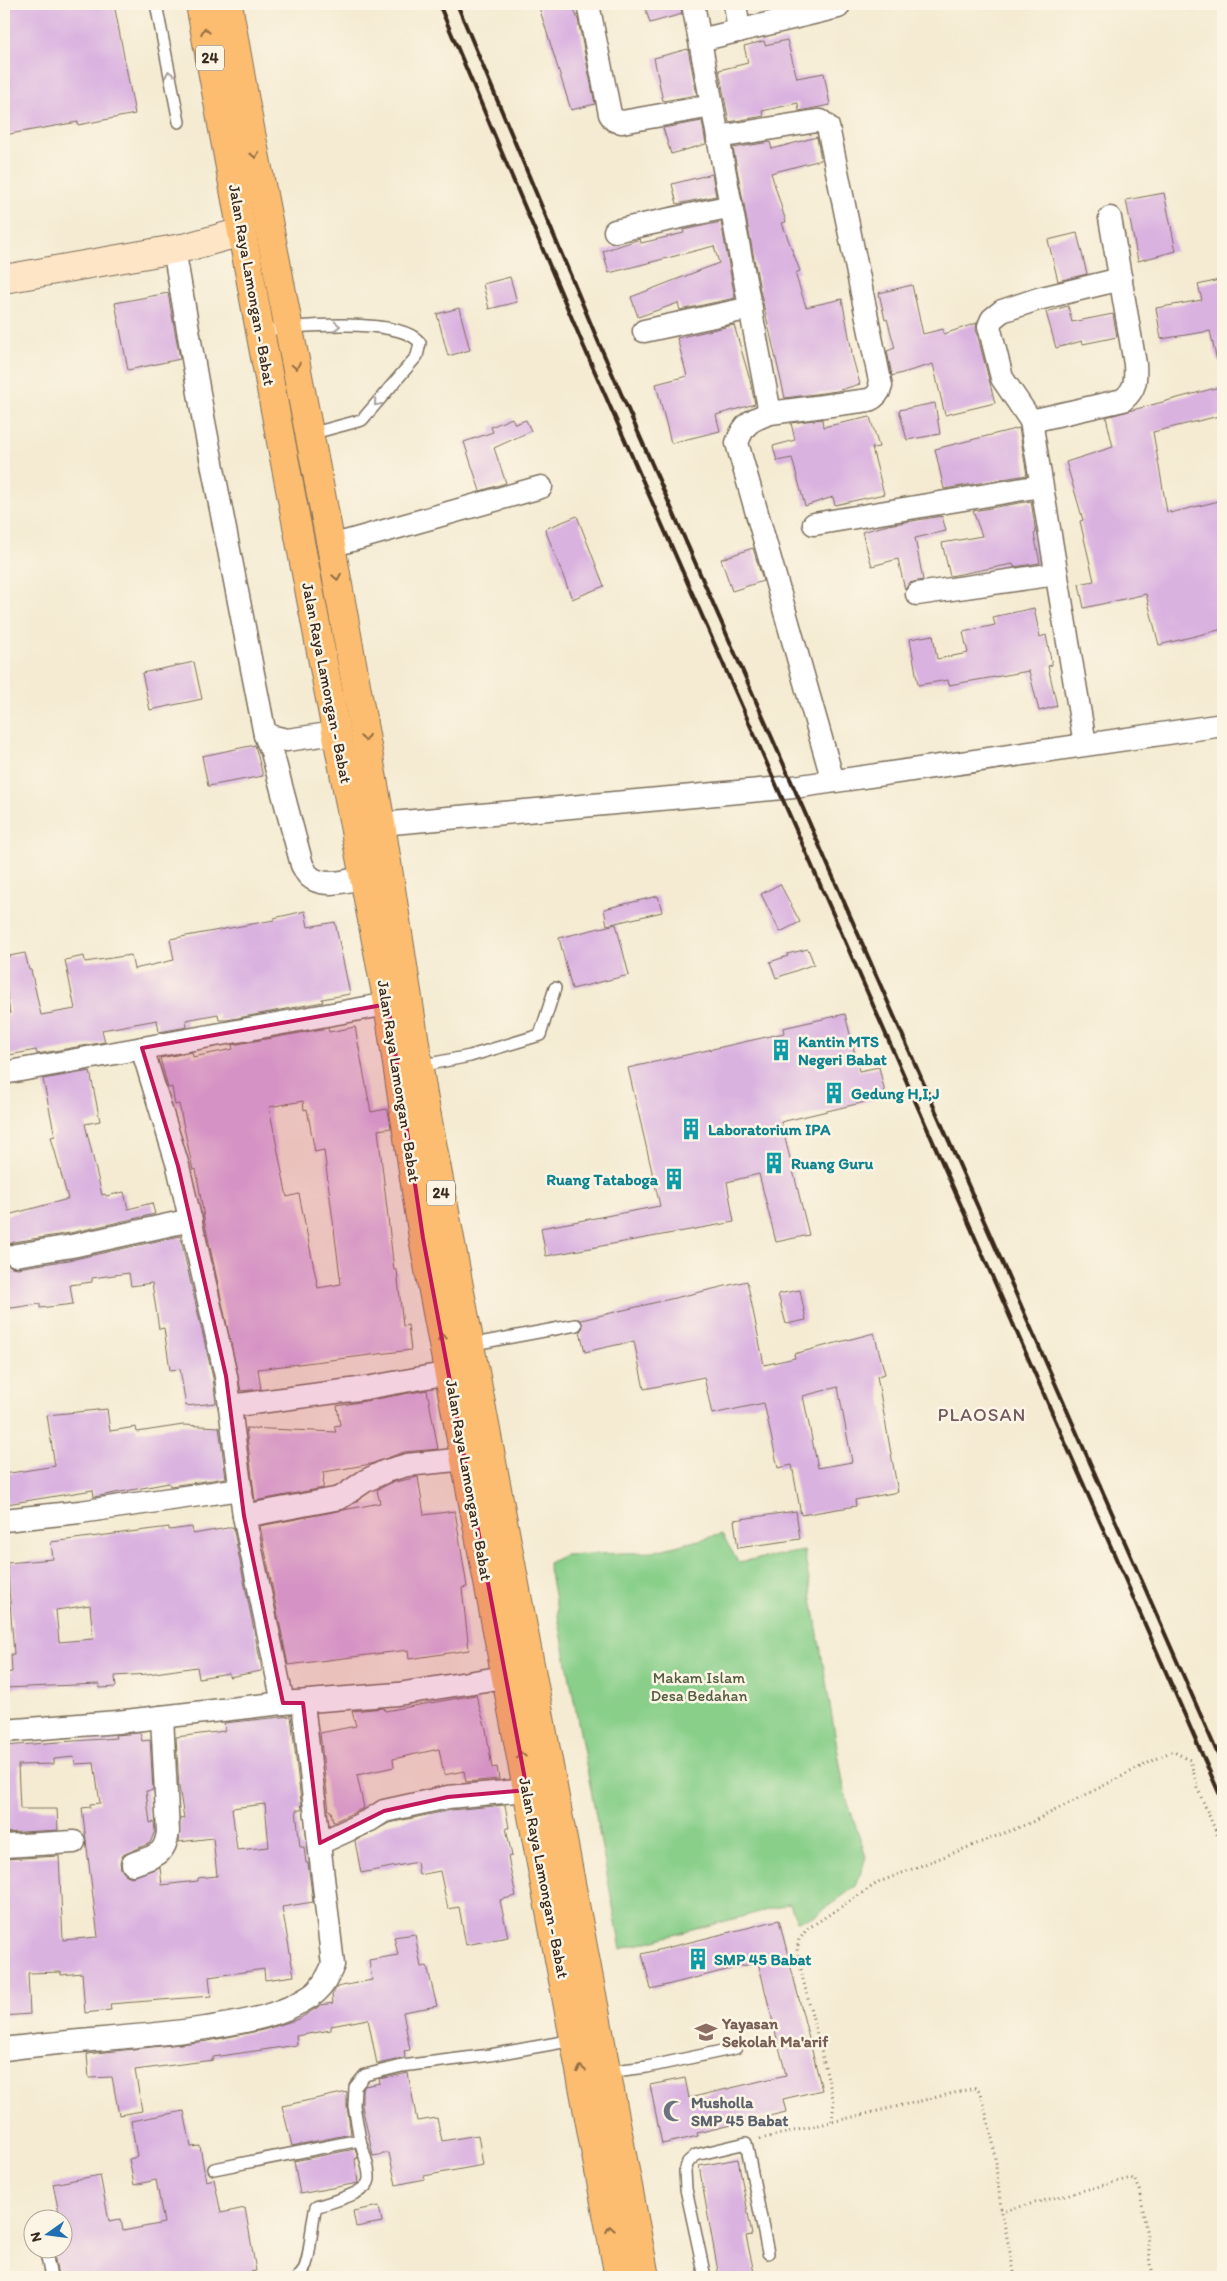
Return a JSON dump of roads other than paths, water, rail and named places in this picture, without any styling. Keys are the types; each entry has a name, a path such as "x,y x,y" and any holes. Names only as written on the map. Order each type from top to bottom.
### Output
{"highway":[{"name":"Jalan Raya Lamongan - Babat","path":"200,4 388,1004 403,1093 423,1238 527,1790 567,2041 619,2277"},
{"name":"Jalan Raya Lamongan - Babat","path":"228,4 331,546 381,824 419,1066 469,1345 645,2277"}],"street":[{"path":"588,4 610,114 614,120 622,122 712,106"},
{"path":"693,4 770,412"},
{"path":"735,4 739,31"},
{"path":"700,40 838,8"},
{"path":"718,137 817,121 828,128 881,386 874,398 869,400 770,412 752,420 742,429 737,443 834,781"},
{"path":"615,231 732,206"},
{"path":"1031,422 1123,400 1132,392 1136,381 1135,364 1110,218"},
{"path":"4,279 191,245 242,232"},
{"path":"191,245 204,422 265,735 272,752 302,865 308,876 318,881 333,883 363,877"},
{"path":"1085,744 1031,422 1002,378 989,326 992,319 1002,311 1121,279"},
{"path":"644,331 751,308"},
{"path":"814,524 1041,486"},
{"path":"331,546 541,487"},
{"path":"917,594 1056,574"},
{"path":"381,824 794,788 1085,744 1223,726"},
{"path":"265,735 288,740 336,733"},
{"path":"4,1073 388,1004"},
{"path":"4,2049 56,2042 165,2034 270,2016 312,1995 326,1980 333,1966 320,1843 293,1703 244,1516 226,1376 178,1166 142,1048"},
{"path":"16,1255 72,1246 191,1220"},
{"path":"230,1406 366,1388 449,1373"},
{"path":"244,1516 340,1498 365,1481 386,1471 407,1466 465,1459"},
{"path":"4,1520 80,1512 241,1489"},
{"path":"4,1730 398,1694 506,1677"},
{"path":"134,1864 159,1854 166,1844 168,1832 162,1717"},
{"path":"320,1843 370,1820 384,1811 448,1797 527,1790"},
{"path":"4,1846 74,1842"}],"lane":[{"path":"156,4 179,122"},
{"path":"260,331 288,326 384,326 411,333 420,343 417,356 362,420 310,434"},
{"path":"419,1066 470,1056 540,1035 555,988"},
{"path":"469,1345 576,1325"},
{"path":"298,2277 302,2275 307,2263 312,2219 316,2207 355,2194 367,2185 369,2178 354,2106 355,2087 365,2074 402,2066 567,2041"},
{"path":"606,2072 647,2067 736,2048"},
{"path":"214,2169 360,2140"},
{"path":"705,2277 686,2189 685,2171 688,2162 696,2155 746,2143 768,2253"},
{"path":"48,2258 51,2277"}],"railway":[{"path":"439,4 584,347 1223,1802"},
{"path":"457,4 598,341 1223,1766"}],"place":[{"name":"Kantin MTS Negeri Babat","path":"781,1050"},
{"name":"Gedung H,I,J","path":"834,1093"},
{"name":"Laboratorium IPA","path":"691,1129"},
{"name":"Ruang Guru","path":"774,1163"},
{"name":"Ruang Tataboga","path":"674,1179"},
{"name":"SMP 45 Babat","path":"698,1959"},
{"name":"Yayasan Sekolah Ma'arif","path":"706,2032"},
{"name":"Musholla SMP 45 Babat","path":"674,2111"}],"district":[{"name":"PLAOSAN","path":"982,1414"}],"park label":[{"name":"Makam Islam Desa Bedahan","path":"699,1686"}]}
